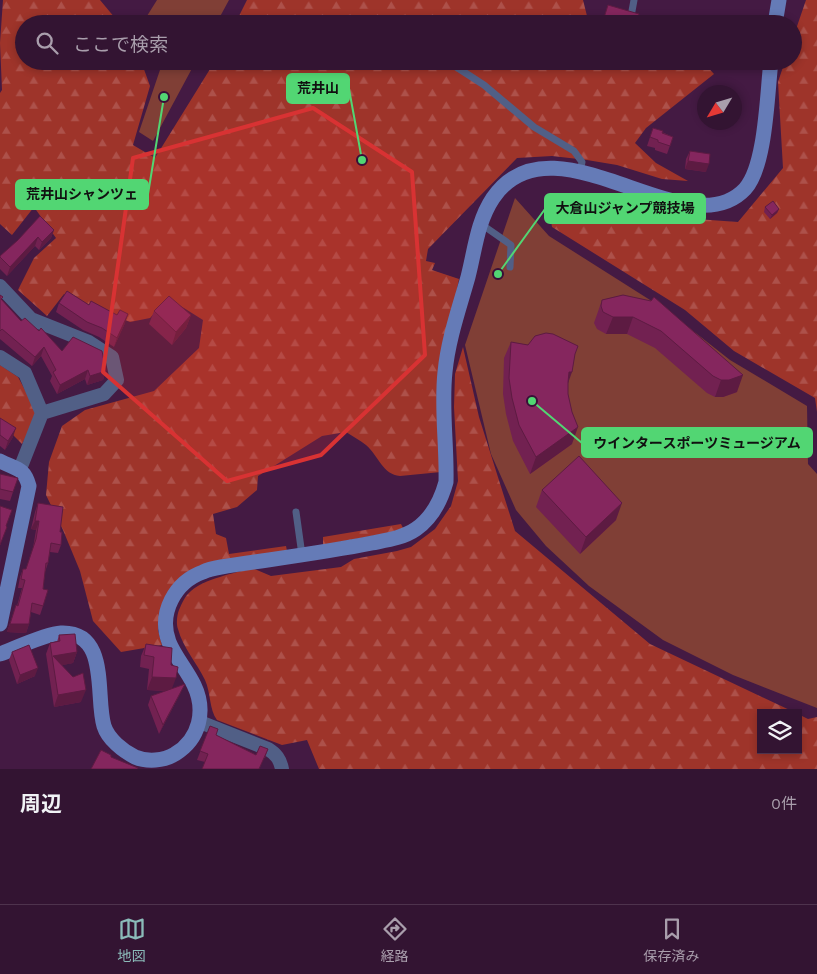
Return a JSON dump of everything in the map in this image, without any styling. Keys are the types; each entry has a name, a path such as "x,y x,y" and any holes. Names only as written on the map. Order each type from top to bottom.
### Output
{"street":[{"path":"776,15 779,0"},
{"path":"0,654 61,633 75,636 84,641 92,651 99,667 104,726 114,742 128,753 155,765 186,746 195,735 200,722 200,702 194,686 169,642 165,618 172,598 180,586 202,572 221,566 390,540 415,530 425,521 442,496 446,482 444,372 454,321 468,275 480,224 493,198 511,180 523,173 554,168 580,172 661,197 697,205 710,206 735,198 753,177 758,163 762,145 770,70"},
{"path":"0,286 31,319 89,342 112,357 117,380 104,394 42,413"},
{"path":"0,357 24,373 42,413 20,469"},
{"path":"0,461 20,469 27,477 29,486 0,624"},
{"path":"200,722 268,749 275,754 282,769"}],"lane":[{"path":"632,11 634,0"},
{"path":"460,70 484,86 534,127 574,151 582,162 580,172"},
{"path":"480,224 511,245 510,267"},
{"path":"296,512 302,555"}],"highlighted area":[{"path":"313,108 412,172 425,355 321,455 227,481 103,372 133,158"}],"green space":[{"path":"3,0 100,0 112,15 15,15 15,70 144,70 150,86 133,145 155,158 209,70 710,70 714,74 700,85 697,85 697,88 646,128 635,143 656,163 688,181 662,179 617,165 587,160 552,156 517,158 428,249 426,261 435,263 432,270 459,279 441,369 441,472 394,475 385,468 366,445 346,432 322,436 258,476 257,490 237,507 213,514 216,534 226,538 229,554 286,546 287,551 216,562 160,612 158,630 162,645 121,652 93,621 80,571 46,495 49,462 62,426 85,410 154,391 199,348 203,320 168,298 150,318 130,322 64,294 47,316 18,290 34,258 56,238 34,207 12,235 0,224 0,93 2,90 0,43"},
{"path":"247,0 583,0 587,15 240,15"},
{"path":"806,0 817,0 817,412 815,398 734,351 685,310 552,227 548,202 654,216 738,222 783,168 778,82 782,70 802,70 801,15"},
{"path":"463,347 479,417 515,531 650,644 788,709 757,709 757,754 802,754 802,716 808,719 817,717 817,769 319,769 307,740 282,745 217,720 214,716 205,680 183,643 177,627 178,612 185,597 204,583 252,568 271,576 341,567 354,559 411,547 435,529 451,506 458,481 454,407 455,374"},
{"path":"0,365 18,377 38,414 22,444 0,422"},
{"path":"401,524 404,530 323,545 323,537"}],"shaded area":[{"path":"157,0 229,0 221,15 148,15"},
{"path":"160,70 191,70 153,141 139,132"},
{"path":"515,198 549,236 669,312 730,360 807,406 808,464 817,474 817,708 733,675 663,640 589,586 546,546 516,510 491,454 465,345"}],"building":[{"path":"608,5 639,14 639,15 605,15"},
{"path":"653,128 673,137 670,146 650,137"},
{"path":"690,151 710,154 709,164 688,161"},
{"path":"773,201 779,209 772,215 765,207"},
{"path":"40,216 54,230 42,242 38,237 10,267 0,256"},
{"path":"67,291 89,305 91,301 117,315 120,310 128,314 117,338 102,328 87,322 59,303"},
{"path":"0,295 3,297 1,299 21,321 25,318 39,331 41,328 62,351 73,337 102,351 106,371 90,376 88,370 60,385 53,372 56,370 44,347 35,357 2,329 0,331"},
{"path":"623,295 651,301 654,297 743,375 729,380 721,380 713,376 661,331 633,317 613,317 603,312 602,300"},
{"path":"169,296 191,315 176,332 154,311"},
{"path":"546,333 553,334 578,346 572,372 569,372 568,394 578,427 536,457 519,425 512,398 509,378 511,342 528,345 535,336"},
{"path":"0,418 16,428 8,441 0,435"},
{"path":"579,456 622,503 586,537 542,490"},
{"path":"0,474 18,478 13,492 0,489"},
{"path":"38,503 63,507 60,532 62,532 61,545 51,543 43,589 48,590 43,606 32,603 29,624 10,624 16,605 18,606 25,580 21,579 23,569 26,569 36,539 39,521 35,521"},
{"path":"0,506 12,510 0,545"},
{"path":"75,634 77,652 53,656 73,677 83,673 86,690 58,695 50,643 60,641 59,635"},
{"path":"146,644 172,648 171,665 178,667 176,678 152,677 154,657 144,655"},
{"path":"29,645 38,668 20,675 12,652"},
{"path":"185,684 163,725 151,696"},
{"path":"210,726 218,729 216,735 256,755 260,746 268,749 259,769 202,769 208,754 200,751"},
{"path":"101,750 111,755 111,757 138,768 91,769"}],"place":[{"name":"荒井山シャンツェ","path":"164,97"},
{"name":"荒井山","path":"362,160"},
{"name":"大倉山ジャンプ競技場","path":"498,274"},
{"name":"ウインタースポーツミュージアム","path":"532,401"}]}
